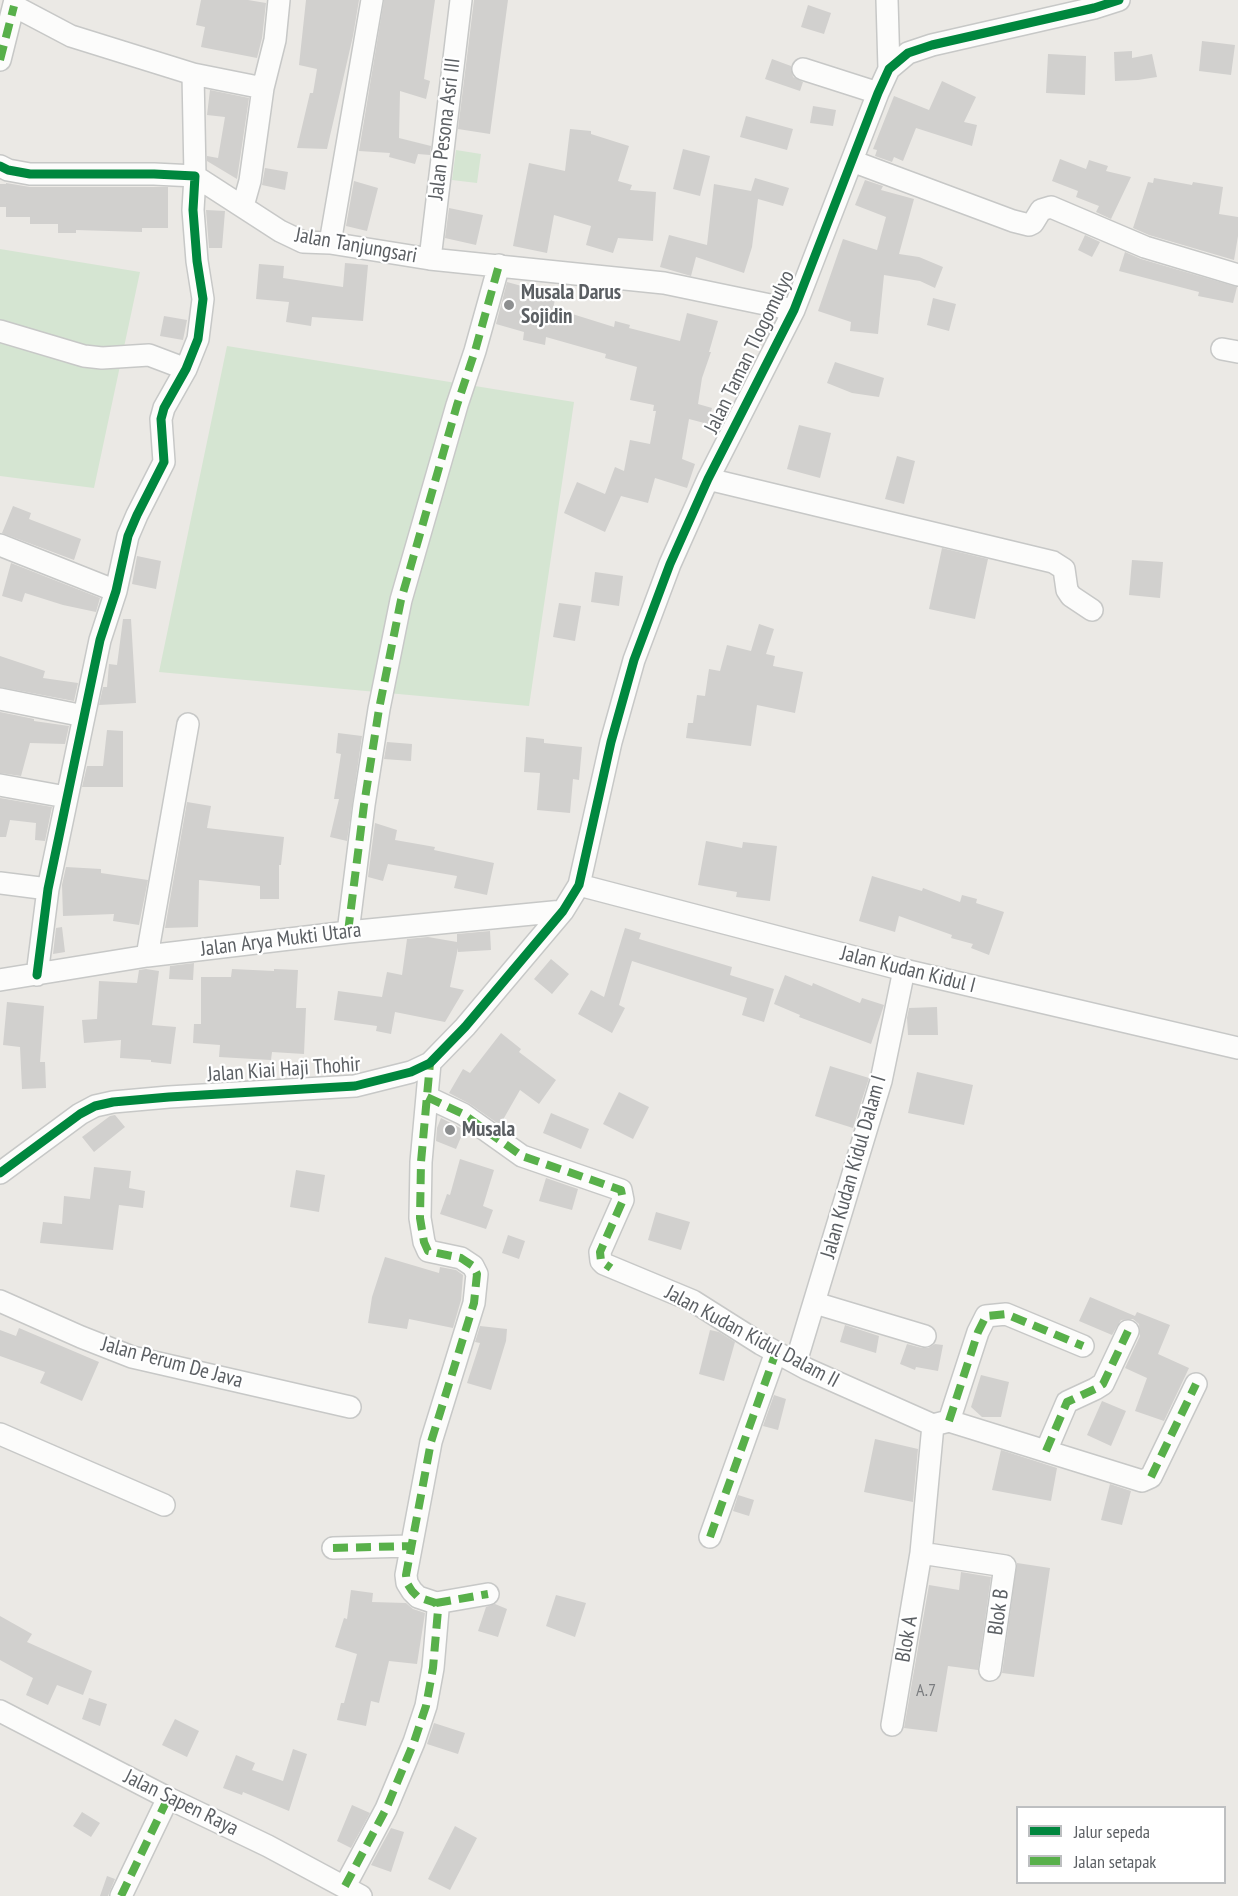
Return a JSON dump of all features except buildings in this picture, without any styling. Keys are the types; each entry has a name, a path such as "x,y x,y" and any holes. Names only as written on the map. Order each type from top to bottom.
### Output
{"street":[{"path":"243,206 250,181 263,88 275,40 279,0"},
{"path":"330,243 372,0"},
{"name":"Jalan Pesona Asri III","path":"430,259 461,0"},
{"path":"887,0 889,69"},
{"name":"Jalan Taman Tlogomulyo","path":"579,885 611,742 634,660 670,564 708,479 794,310 889,69 908,53 932,45 1094,4 1119,0"},
{"path":"0,60 2,35 15,3 71,36 193,75 263,88"},
{"path":"802,69 878,93"},
{"path":"37,975 48,889 100,640 116,591 128,536 136,515 164,462 161,428 164,408 186,369 198,339 203,299 197,261 194,210 193,75"},
{"path":"852,161 1029,225 1033,223 1041,210 1051,207 1145,247 1238,275"},
{"path":"0,166 8,170 30,174 195,176"},
{"name":"Jalan Tanjungsari","path":"195,176 279,231 303,242 330,243 430,259 664,283 794,310"},
{"path":"348,932 365,794 400,600 499,265"},
{"path":"0,331 84,356 102,358 149,355 186,369"},
{"path":"708,479 1053,561 1064,569 1067,590 1071,596 1092,610"},
{"path":"0,545 116,591"},
{"path":"0,699 84,716"},
{"path":"147,956 188,724"},
{"path":"0,785 66,797"},
{"path":"0,883 48,889"},
{"name":"Jalan Kiai Haji Thohir","path":"0,1173 80,1114 95,1106 169,1097 355,1086 411,1072 430,1063 465,1027 563,911 579,885"},
{"name":"Jalan Kudan Kidul I","path":"579,885 904,970 1238,1048"},
{"name":"Jalan Arya Mukti Utara","path":"0,980 147,956 348,932 563,911"},
{"name":"Jalan Kudan Kidul Dalam I","path":"796,1362 881,1080 904,970"},
{"path":"430,1063 421,1162 420,1218 424,1242 428,1251 461,1258 473,1266 477,1274 474,1303 431,1442 406,1575 409,1586 418,1597 436,1603 488,1594"},
{"name":"Jalan Kudan Kidul Dalam II","path":"427,1097 463,1114 522,1156 621,1190 623,1200 600,1252 601,1261 604,1264 693,1301 776,1352 867,1397 941,1423 1046,1451 1142,1481 1151,1477 1196,1384"},
{"name":"Jalan Perum De Java","path":"0,1301 81,1338 132,1357 350,1407"},
{"path":"815,1303 925,1336"},
{"name":"Blok A","path":"892,1725 941,1423 986,1316 1006,1314 1083,1346"},
{"path":"1046,1451 1068,1401 1103,1384 1128,1331"},
{"path":"710,1537 776,1352"},
{"path":"0,1434 164,1505"},
{"path":"333,1548 411,1546"},
{"name":"Blok B","path":"921,1553 1005,1566 990,1670"},
{"path":"353,1891 414,1742 426,1706 438,1631 436,1603"},
{"name":"Jalan Sapen Raya","path":"0,1711 353,1891"},
{"path":"121,1896 168,1798"}],"green space":[{"path":"456,150 481,154 477,183 452,180"},
{"path":"0,249 140,272 94,488 0,476"},
{"path":"227,346 574,402 529,706 159,672"}],"marked path":[{"path":"0,60 14,6"},
{"path":"348,932 379,709 401,600 499,265"},
{"path":"345,1886 386,1809 414,1742 426,1706 433,1668 438,1610 436,1603 418,1597 412,1591 407,1583 406,1575 431,1442 474,1303 477,1274 473,1266 461,1258 428,1251 424,1242 420,1218 421,1162 430,1063"},
{"path":"427,1097 463,1114 522,1156 621,1190 623,1200 600,1252 601,1261 611,1268"},
{"path":"949,1421 978,1332 986,1316 1006,1314 1083,1346"},
{"path":"1046,1451 1067,1402 1103,1384 1128,1331"},
{"path":"710,1537 776,1352"},
{"path":"1151,1477 1196,1384"},
{"path":"333,1548 411,1546"},
{"path":"436,1603 488,1594"},
{"path":"121,1896 168,1798"}],"cycle path":[{"path":"0,1173 80,1114 95,1106 169,1097 355,1086 411,1072 430,1063 465,1027 563,911 579,885 611,742 634,660 670,564 708,479 794,310 889,69 908,53 932,45 1094,8 1119,0"},
{"path":"0,166 8,170 30,174 195,176 193,210 203,299 198,339 186,369 164,408 161,419 164,462 128,536 116,591 100,640 48,889 37,975"}],"place":[{"name":"Musala Darus Sojidin","path":"509,305"},
{"name":"Musala","path":"450,1130"}]}
